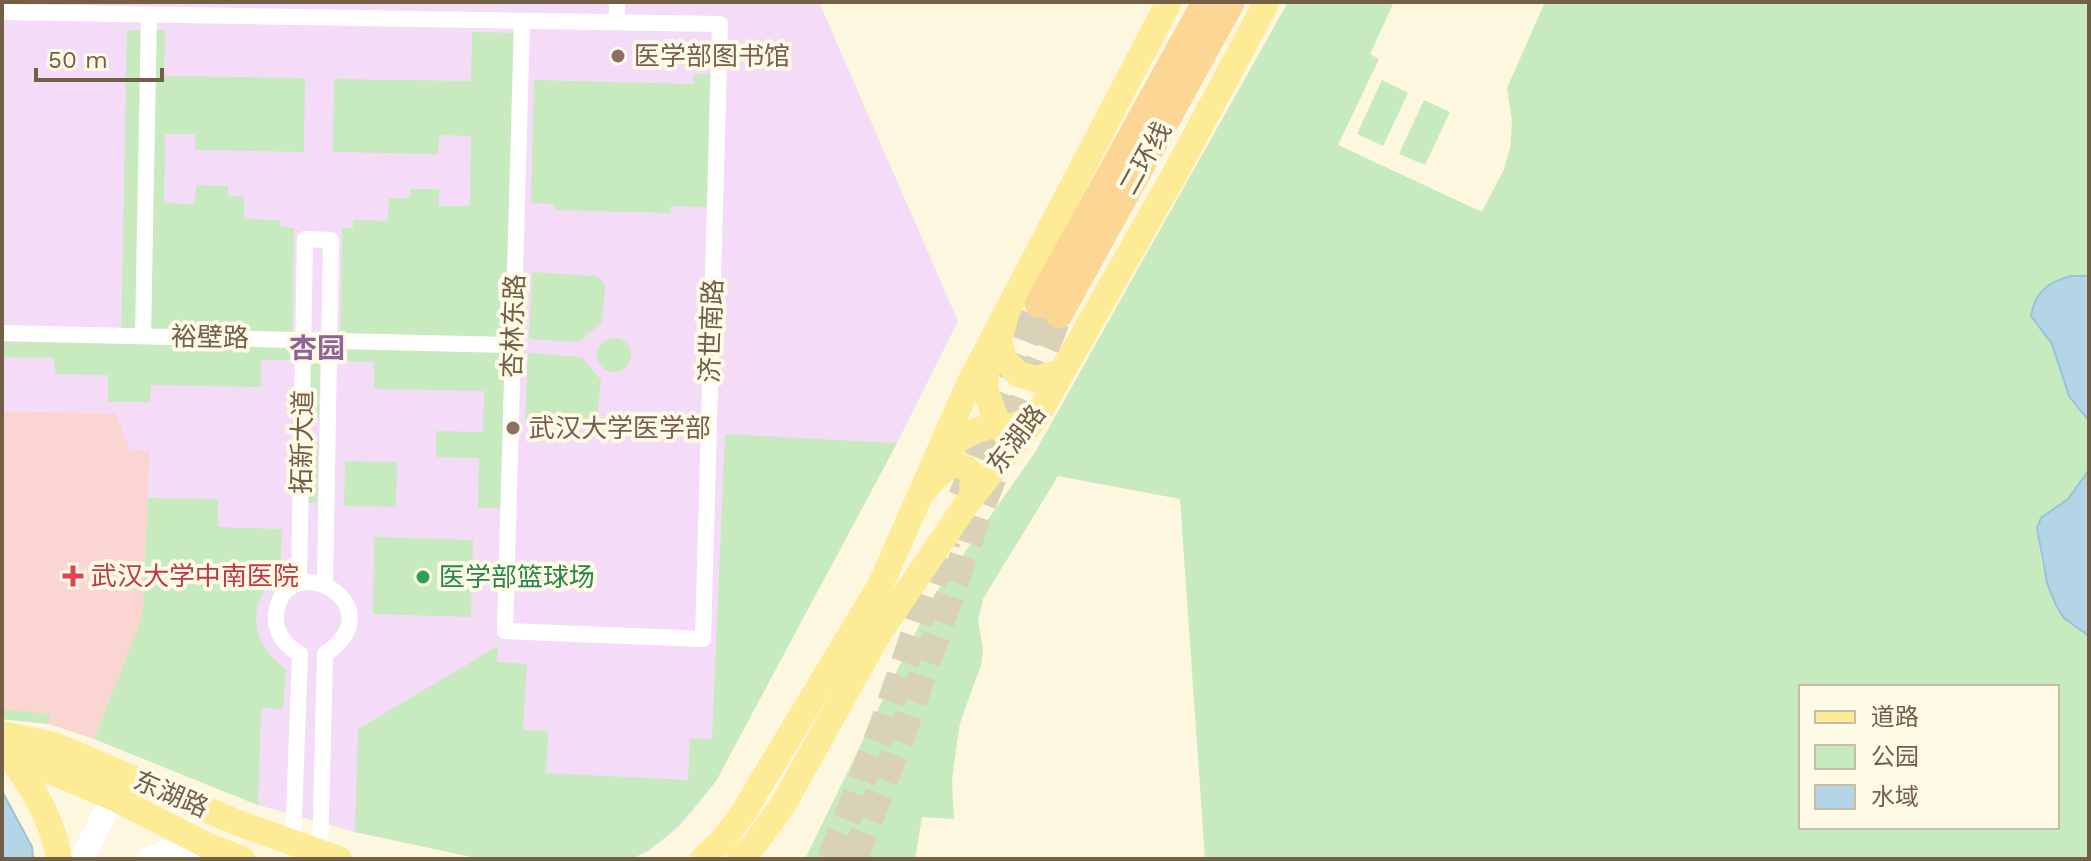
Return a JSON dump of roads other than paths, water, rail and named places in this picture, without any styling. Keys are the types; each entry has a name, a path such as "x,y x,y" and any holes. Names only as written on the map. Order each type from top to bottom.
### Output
{"highway":[{"name":"二环线","path":"1036,306 1206,2"},
{"name":"二环线","path":"1036,306 1231,2"}],"main road":[{"path":"1062,372 1035,379 1018,374 1005,360 998,341 1036,306 1169,2"},
{"name":"东湖路","path":"740,859 784,803 879,633 972,496 1037,416 1173,177 1267,2"},
{"path":"703,859 722,841 743,813 881,584 990,342 1036,306"},
{"path":"990,342 985,389 998,424 1007,435 1008,452"},
{"path":"938,454 981,427 998,424 1012,427 1037,416"},
{"path":"919,495 947,466 957,464 966,467 973,475 972,496"},
{"path":"4,748 41,803 57,844 59,859"},
{"name":"东湖路","path":"4,748 330,856"},
{"path":"82,859 118,785"},
{"name":"东湖路","path":"118,785 206,845 242,859"},
{"path":"148,859 186,845 206,845"}],"street":[{"path":"2,12 617,22 617,2"},
{"path":"143,336 149,14"},
{"name":"杏林东路","path":"505,631 522,21"},
{"name":"济世南路","path":"505,631 703,639 720,24 617,22"},
{"name":"拓新大道","path":"299,583 305,239 331,240 325,584"},
{"name":"裕壁路","path":"2,333 513,345"},
{"path":"293,844 300,654 281,637 276,615 283,595 299,583 325,584 343,598 349,616 345,635 337,646 325,654 330,856"}],"water":[{"path":"2071,276 2089,276 2089,421 2069,396 2052,344 2031,316 2036,300 2044,289"},
{"path":"2089,470 2089,636 2064,618 2056,605 2047,583 2037,528 2041,518 2068,499"},
{"path":"2,791 32,847 33,859 2,859"}],"tunnel":[{"path":"962,497 1039,304"},
{"path":"854,859 903,731 978,514 1059,314"},
{"path":"831,859 883,726 947,540"}],"place":[{"name":"医学部图书馆","path":"618,56"},
{"name":"武汉大学医学部","path":"513,428"},
{"name":"武汉大学中南医院","path":"73,576"},
{"name":"医学部篮球场","path":"423,577"}],"district":[{"name":"杏园","path":"317,348"}]}
